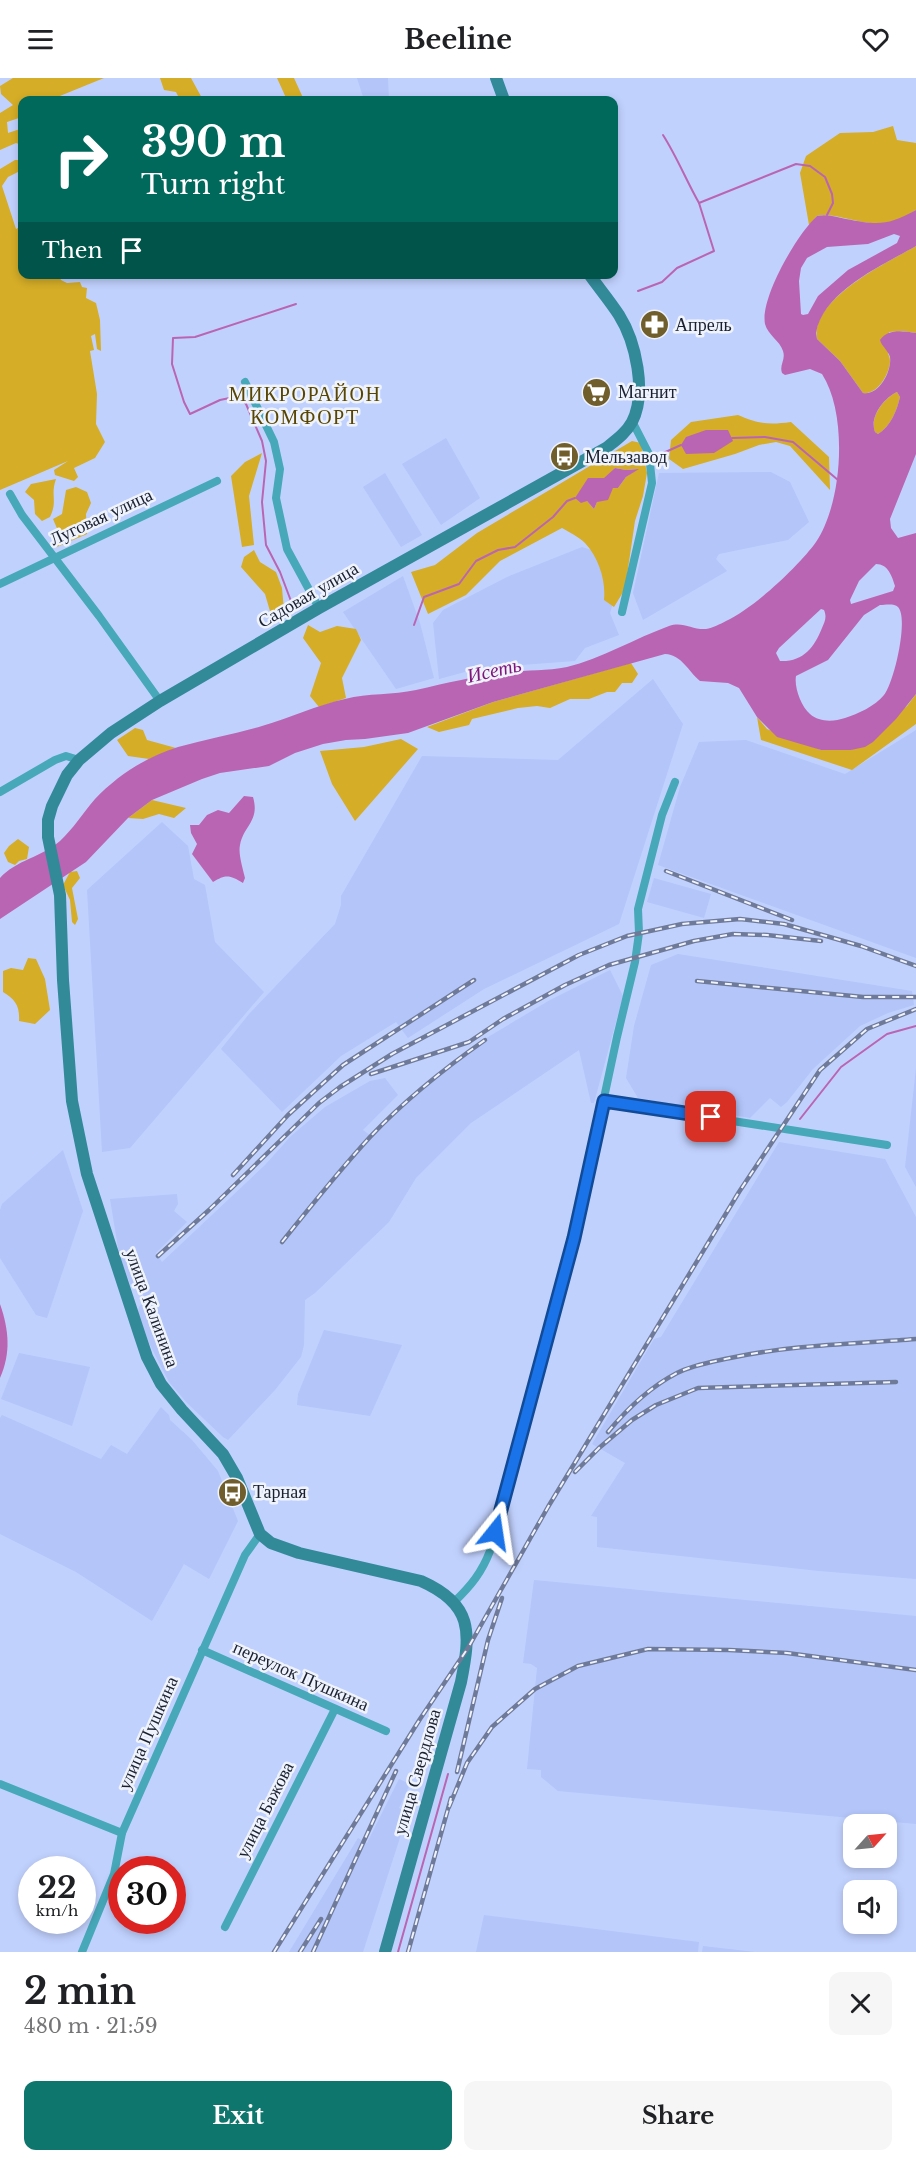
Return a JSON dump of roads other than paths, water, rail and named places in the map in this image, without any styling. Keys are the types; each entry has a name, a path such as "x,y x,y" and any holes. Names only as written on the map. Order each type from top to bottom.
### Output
{"main road":[{"path":"496,78 503,96"},
{"path":"593,279 621,317 633,346 639,374 639,398 632,421"},
{"name":"Садовая улица","path":"48,837 48,820 52,806 67,776 79,760 111,734 160,701 319,608 606,448 622,436 632,421"},
{"name":"улица Калинина","path":"48,837 60,895 63,980 72,1101 87,1174 147,1357 161,1383 182,1410 223,1454 237,1478 260,1534"},
{"path":"260,1534 271,1542 298,1553 421,1581 440,1589 454,1602"},
{"name":"улица Свердлова","path":"385,1952 466,1659 468,1648 466,1628 454,1602"}],"street":[{"path":"245,382 274,442 280,469 276,498 287,549 319,608"},
{"path":"622,612 652,483 649,454 632,421"},
{"name":"Луговая улица","path":"0,584 217,481"},
{"path":"10,494 22,515 160,701"},
{"path":"0,792 55,760 66,756 79,760"},
{"path":"454,1602 471,1586 482,1570 490,1551 572,1248 635,962 639,933 638,909 662,815 675,782"},
{"path":"604,1101 887,1145"},
{"name":"улица Пушкина","path":"82,1952 114,1874 122,1833 245,1555 260,1534"},
{"name":"переулок Пушкина","path":"202,1650 386,1731"},
{"name":"улица Бажова","path":"225,1927 335,1709"},
{"path":"0,1784 122,1833"}],"waterway":[{"path":"663,135 699,203"},
{"path":"638,291 662,282 677,268 714,251 699,203 796,164 810,166 825,177 833,203 827,215"},
{"path":"294,609 280,572 266,545 262,502 266,461 262,441 246,404 239,396 220,400 190,414 172,364 173,338 195,337 296,304"},
{"path":"732,438 765,437 793,442 838,480"},
{"path":"661,454 681,445"},
{"path":"414,625 424,597 459,584 476,561 498,550 515,547 553,517 567,501 575,498"},
{"path":"800,1119 841,1067 887,1034 916,1026"},
{"path":"398,1952 448,1774"}],"railway":[{"path":"666,871 792,920"},
{"path":"158,1256 319,1103 340,1087 392,1054 579,955 627,936 682,924 740,919 784,924 861,946 916,966"},
{"path":"371,1074 469,1042 503,1019 565,985 609,965 694,941 733,934 821,941"},
{"path":"233,1175 288,1115 343,1065 474,980"},
{"path":"697,981 863,997 916,997"},
{"path":"274,1952 420,1719 468,1648 548,1507 739,1192 820,1070 867,1029 916,1009"},
{"path":"282,1242 336,1176 383,1124 425,1086 485,1040"},
{"path":"608,1432 648,1392 677,1373 696,1366 776,1350 916,1339"},
{"path":"575,1472 632,1420 656,1405 698,1388 896,1382"},
{"path":"457,1772 488,1640 502,1598"},
{"path":"449,1807 467,1763 492,1727 535,1689 578,1666 648,1649 787,1653 916,1670"},
{"path":"313,1952 396,1771"},
{"path":"408,1952 451,1798"},
{"path":"300,1952 321,1919"}],"place":[{"name":"Апрель","path":"654,325"},
{"name":"Магнит","path":"597,392"},
{"name":"Мельзавод","path":"564,457"},
{"name":"Тарная","path":"232,1492"}],"district":[{"name":"МИКРОРАЙОН КОМФОРТ","path":"305,406"}],"water label":[{"name":"Исеть","path":"494,670"}]}
